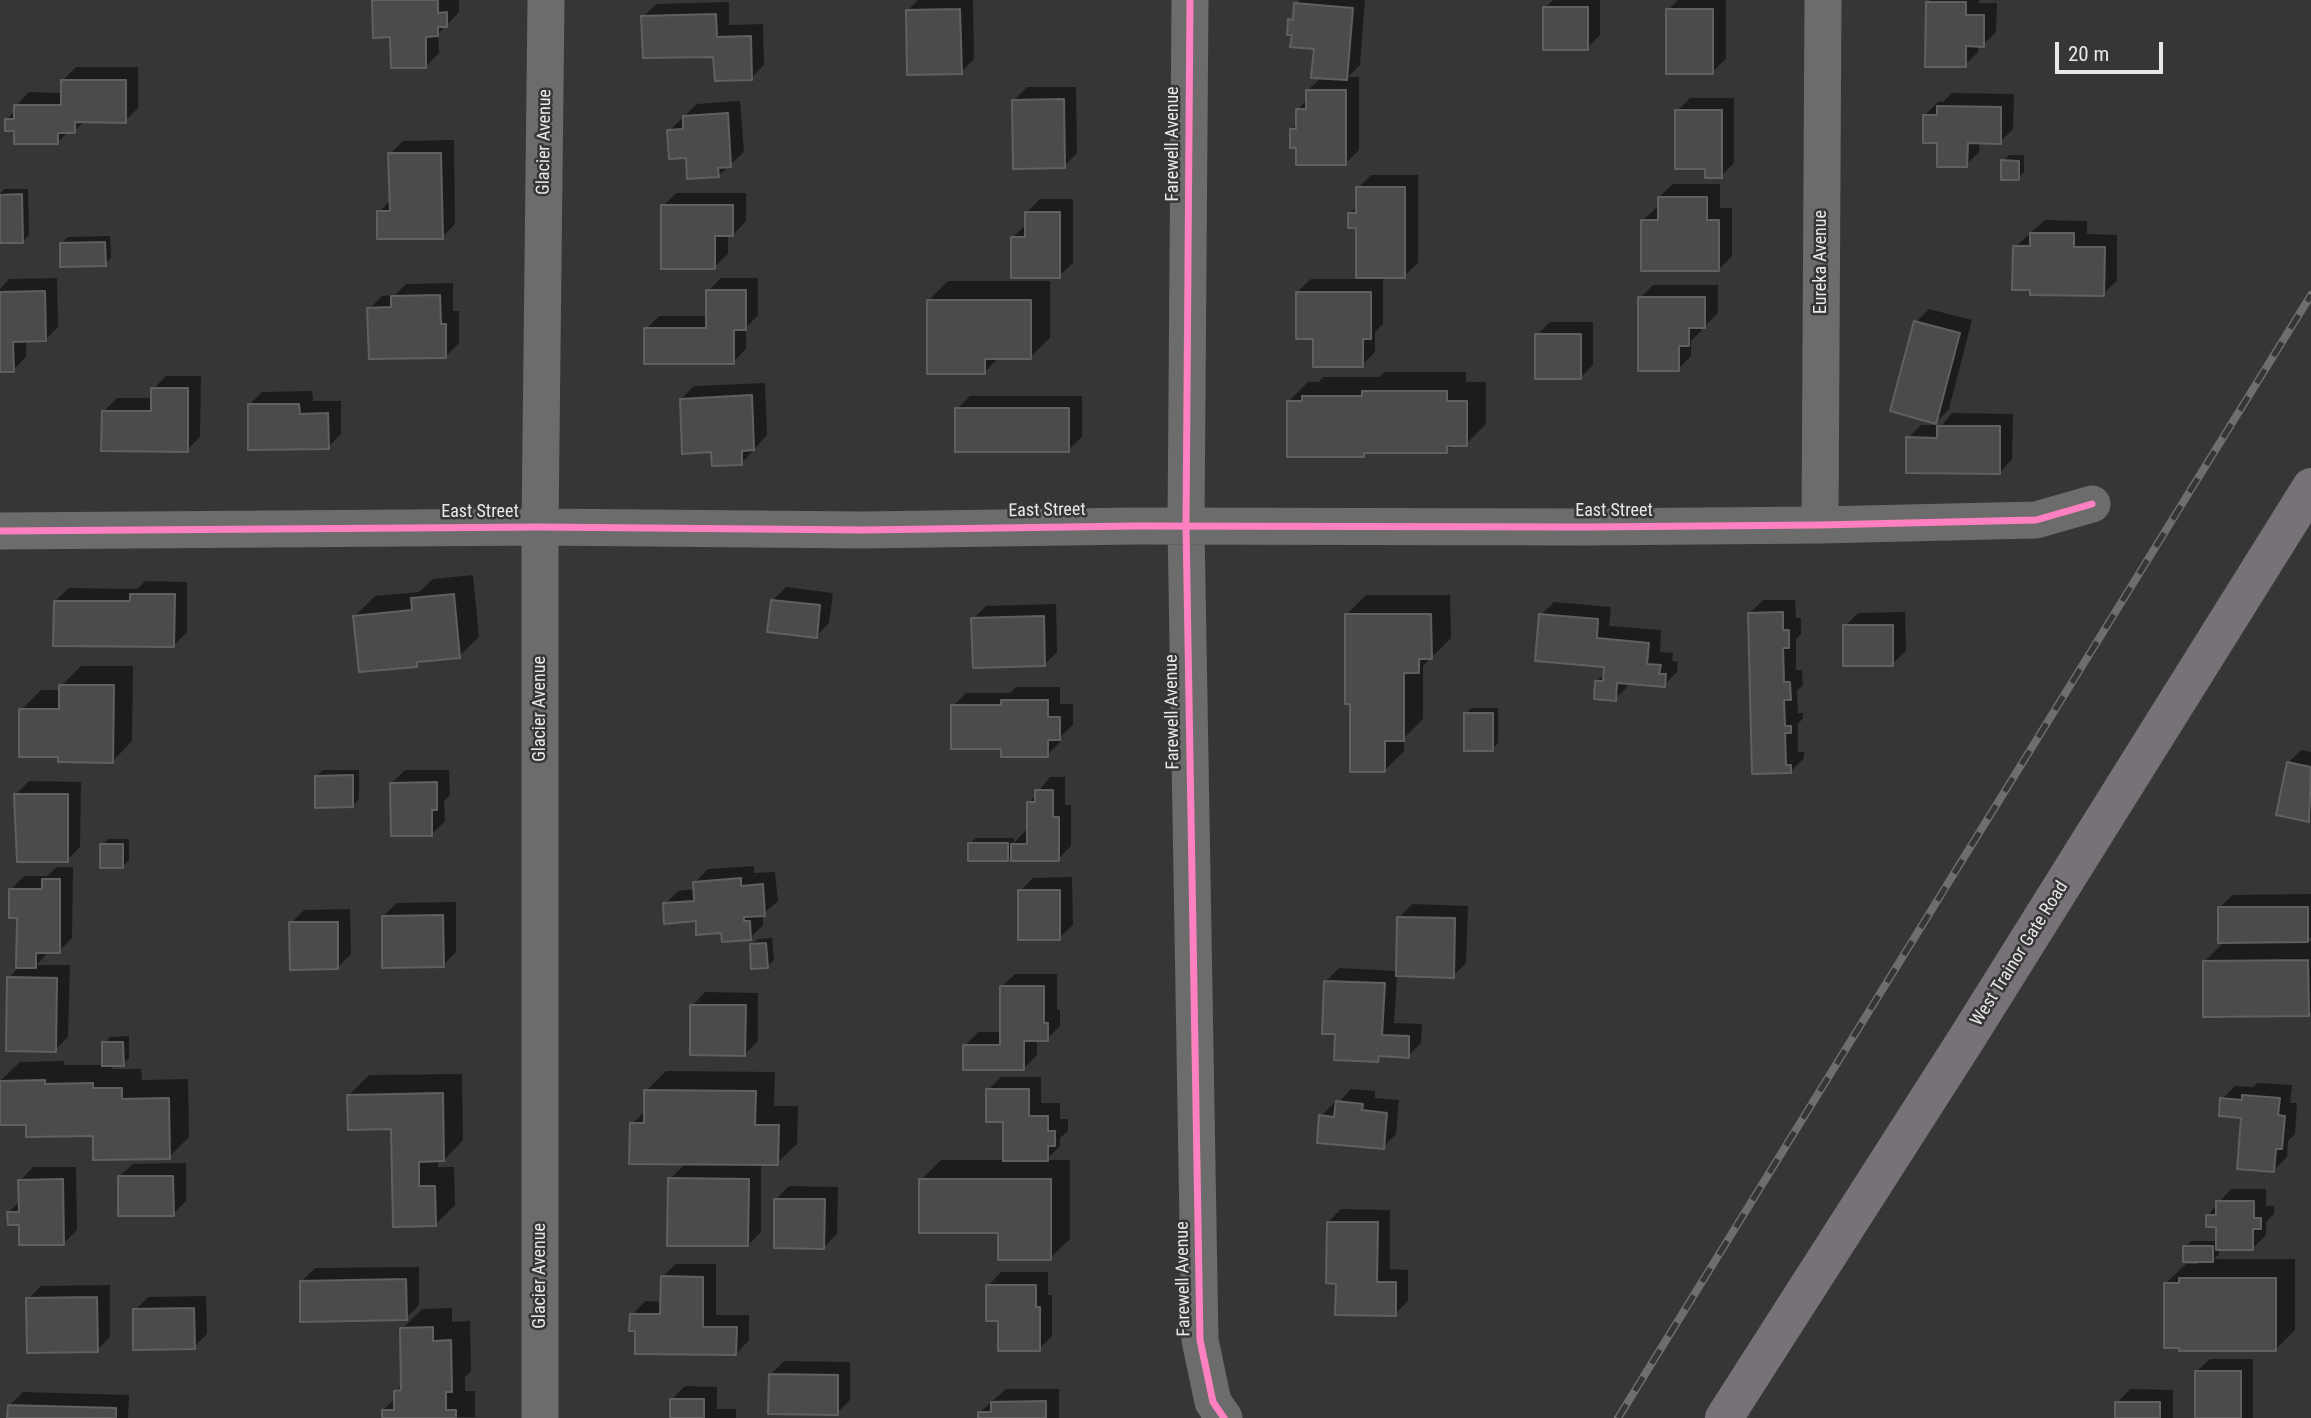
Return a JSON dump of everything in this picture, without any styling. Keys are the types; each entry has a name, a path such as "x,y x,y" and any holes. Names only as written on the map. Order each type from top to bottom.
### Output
{"main road":[{"name":"West Trainor Gate Road","path":"1724,1418 2305,506"}],"street":[{"name":"Glacier Avenue","path":"540,1418 540,527 546,0"},
{"name":"Farewell Avenue","path":"1190,0 1186,526 1200,1340 1213,1402 1224,1418"},
{"name":"Eureka Avenue","path":"1819,525 1823,0"},
{"name":"East Street","path":"0,531 540,527 863,530 1186,526 1819,525 2036,520 2092,504"}],"building":[{"path":"372,0 438,0 438,13 447,12 447,27 438,27 438,36 426,37 426,68 391,68 390,37 373,38"},
{"path":"1926,2 1966,2 1966,15 1984,15 1984,47 1966,46 1966,67 1925,67"},
{"path":"1294,3 1353,8 1347,80 1311,78 1314,49 1290,47 1292,35 1287,35 1288,19 1293,20"},
{"path":"1543,7 1588,7 1588,50 1543,50"},
{"path":"960,9 962,74 907,75 906,10"},
{"path":"1666,9 1713,9 1713,74 1666,74"},
{"path":"716,14 717,37 751,36 752,80 715,81 713,57 643,58 641,16"},
{"path":"61,80 126,80 126,123 75,122 75,133 58,133 58,144 14,144 14,131 5,131 5,119 14,119 14,105 61,105"},
{"path":"1306,90 1346,90 1346,165 1296,165 1296,148 1290,148 1290,129 1296,129 1296,109 1306,109"},
{"path":"1064,99 1065,168 1013,169 1012,100"},
{"path":"1937,106 2001,107 2001,144 1968,143 1967,167 1937,167 1937,143 1923,143 1923,115 1937,115"},
{"path":"1675,110 1722,110 1722,178 1705,178 1705,169 1675,169"},
{"path":"728,113 731,167 718,168 719,177 687,179 686,158 669,159 667,130 683,129 683,116"},
{"path":"388,153 441,153 443,239 377,239 377,211 390,211"},
{"path":"2001,160 2019,161 2019,180 2001,180"},
{"path":"1356,187 1405,187 1405,278 1356,278 1356,228 1348,228 1348,213 1356,213"},
{"path":"22,194 23,243 0,243 0,195"},
{"path":"1658,197 1707,197 1707,220 1719,220 1719,271 1641,271 1641,220 1658,220"},
{"path":"661,205 733,205 733,236 715,236 715,269 661,269"},
{"path":"1025,212 1060,212 1060,278 1011,278 1011,237 1025,237"},
{"path":"2030,233 2074,233 2074,247 2105,247 2104,296 2030,295 2030,290 2012,290 2013,246 2030,246"},
{"path":"105,242 106,266 60,267 60,243"},
{"path":"706,290 746,290 746,330 734,330 734,364 644,364 644,328 706,328"},
{"path":"45,291 46,341 13,342 14,372 0,372 0,292"},
{"path":"1296,292 1371,292 1371,339 1363,339 1363,367 1313,367 1313,339 1296,339"},
{"path":"440,295 441,324 446,324 446,358 369,359 367,308 391,307 391,296"},
{"path":"1638,297 1705,297 1705,328 1689,328 1689,346 1679,346 1679,371 1638,371"},
{"path":"927,300 1031,300 1031,359 985,359 985,374 927,374"},
{"path":"1914,321 1960,333 1936,424 1890,411"},
{"path":"1535,334 1581,334 1581,379 1535,379"},
{"path":"151,388 188,388 188,452 101,451 102,411 151,411"},
{"path":"1362,391 1447,391 1447,401 1467,401 1467,446 1447,446 1447,453 1287,457 1287,401 1302,401 1302,396 1362,396"},
{"path":"752,395 754,450 742,451 742,465 712,466 711,452 682,454 680,399"},
{"path":"248,404 299,404 300,414 328,413 329,449 248,450"},
{"path":"955,408 1069,408 1069,452 955,452"},
{"path":"1937,426 2000,426 2000,474 1906,473 1906,437 1937,438"},
{"path":"130,594 175,594 174,647 53,646 54,601 130,601"},
{"path":"454,594 460,658 417,662 417,667 359,672 353,616 412,610 411,598"},
{"path":"771,600 820,605 817,638 767,632"},
{"path":"1783,612 1783,630 1789,630 1789,648 1783,648 1784,682 1790,682 1791,700 1784,700 1785,726 1791,726 1791,733 1785,733 1786,765 1791,765 1791,773 1752,774 1748,613"},
{"path":"1345,614 1431,614 1432,659 1419,659 1419,673 1404,673 1404,741 1385,741 1385,772 1350,772 1350,704 1345,704"},
{"path":"1539,614 1598,619 1597,638 1649,643 1647,664 1661,665 1659,674 1666,674 1665,687 1617,683 1616,701 1594,699 1595,681 1603,681 1604,667 1535,661"},
{"path":"1044,616 1045,666 973,668 971,618"},
{"path":"1843,625 1893,625 1893,666 1843,666"},
{"path":"59,685 114,685 113,763 58,762 58,757 19,757 19,709 59,709"},
{"path":"1001,700 1048,700 1048,717 1060,717 1060,740 1048,740 1048,757 1001,757 1001,749 951,749 951,705 1001,705"},
{"path":"1464,713 1493,713 1493,751 1464,751"},
{"path":"2287,762 2311,767 2309,822 2276,815"},
{"path":"353,775 353,807 315,808 315,776"},
{"path":"437,782 437,810 432,810 432,836 391,836 390,783"},
{"path":"1035,790 1053,790 1053,817 1059,817 1059,861 1011,861 1011,844 1027,844 1027,802 1035,802"},
{"path":"14,794 68,794 68,862 17,862"},
{"path":"968,843 1008,843 1008,861 968,861"},
{"path":"100,844 123,844 123,868 100,868"},
{"path":"741,878 741,886 763,884 765,916 744,917 744,921 750,921 751,940 722,942 721,933 696,935 696,921 664,924 663,903 694,901 693,882"},
{"path":"42,879 60,879 60,953 36,953 36,968 16,968 17,918 9,918 9,889 42,889"},
{"path":"1018,890 1060,890 1060,940 1018,940"},
{"path":"2218,907 2308,907 2308,942 2218,943"},
{"path":"443,915 444,967 382,968 382,916"},
{"path":"1397,917 1455,918 1454,978 1396,976"},
{"path":"289,922 338,922 338,969 290,970"},
{"path":"766,943 768,968 751,969 750,944"},
{"path":"2308,960 2309,1016 2203,1017 2203,961"},
{"path":"7,977 57,978 56,1052 6,1051"},
{"path":"1324,981 1385,983 1382,1035 1409,1036 1409,1058 1379,1056 1378,1062 1334,1060 1335,1034 1322,1034"},
{"path":"1000,986 1044,986 1044,1023 1048,1023 1048,1041 1024,1041 1024,1070 963,1070 963,1045 1000,1045"},
{"path":"690,1005 746,1005 745,1056 690,1055"},
{"path":"102,1042 123,1042 124,1066 102,1066"},
{"path":"45,1080 45,1084 93,1083 93,1088 122,1088 122,1099 169,1098 170,1159 93,1160 93,1136 26,1137 26,1125 0,1125 0,1081"},
{"path":"986,1089 1029,1089 1029,1116 1048,1116 1048,1131 1055,1131 1055,1146 1048,1146 1048,1161 1003,1161 1003,1122 986,1122"},
{"path":"644,1090 756,1091 755,1125 779,1125 778,1165 629,1164 630,1123 644,1123"},
{"path":"443,1093 444,1161 419,1162 419,1186 435,1186 436,1226 393,1227 391,1129 348,1130 347,1095"},
{"path":"2242,1095 2280,1098 2278,1115 2285,1116 2282,1149 2276,1149 2274,1172 2237,1169 2241,1118 2219,1116 2220,1098 2242,1100"},
{"path":"1336,1101 1363,1104 1362,1110 1387,1113 1384,1149 1317,1143 1319,1115 1334,1117"},
{"path":"118,1176 173,1176 174,1216 118,1216"},
{"path":"668,1178 749,1179 748,1246 667,1246"},
{"path":"63,1179 64,1245 19,1245 19,1225 8,1225 7,1212 19,1212 18,1180"},
{"path":"919,1179 1051,1179 1051,1260 998,1260 998,1233 919,1233"},
{"path":"774,1199 825,1199 824,1249 774,1248"},
{"path":"2216,1201 2254,1201 2254,1218 2261,1218 2261,1229 2253,1229 2253,1250 2216,1250 2216,1227 2206,1227 2206,1215 2216,1215"},
{"path":"1327,1222 1378,1222 1377,1282 1396,1282 1396,1316 1335,1315 1336,1284 1326,1283"},
{"path":"2183,1246 2213,1246 2213,1262 2183,1262"},
{"path":"661,1276 703,1277 703,1327 737,1327 736,1355 635,1354 635,1331 629,1331 630,1314 660,1314"},
{"path":"2179,1278 2276,1278 2276,1351 2179,1351 2179,1348 2164,1348 2164,1283 2179,1283"},
{"path":"406,1279 407,1320 300,1322 300,1281"},
{"path":"986,1285 1036,1285 1036,1307 1040,1307 1040,1351 998,1351 998,1321 986,1321"},
{"path":"97,1297 98,1352 27,1353 26,1298"},
{"path":"194,1308 195,1349 133,1350 133,1309"},
{"path":"433,1327 433,1341 451,1340 452,1392 446,1392 446,1410 456,1410 456,1418 382,1418 382,1410 394,1410 394,1391 401,1390 400,1328"},
{"path":"2195,1371 2241,1371 2241,1418 2195,1418"},
{"path":"769,1374 838,1375 838,1415 768,1414"},
{"path":"670,1399 704,1399 704,1418 670,1418"},
{"path":"1046,1401 1046,1418 978,1418 978,1412 991,1412 991,1402"},
{"path":"2115,1402 2160,1402 2160,1418 2115,1418"},
{"path":"8,1405 116,1408 116,1418 7,1418"}],"railway":[{"path":"1618,1418 2311,295"}],"cycle path":[{"path":"1190,0 1186,526 1200,1340 1213,1402 1224,1418"},
{"path":"0,531 540,527 863,530 1135,526 1820,525 2036,520 2092,504"}]}
